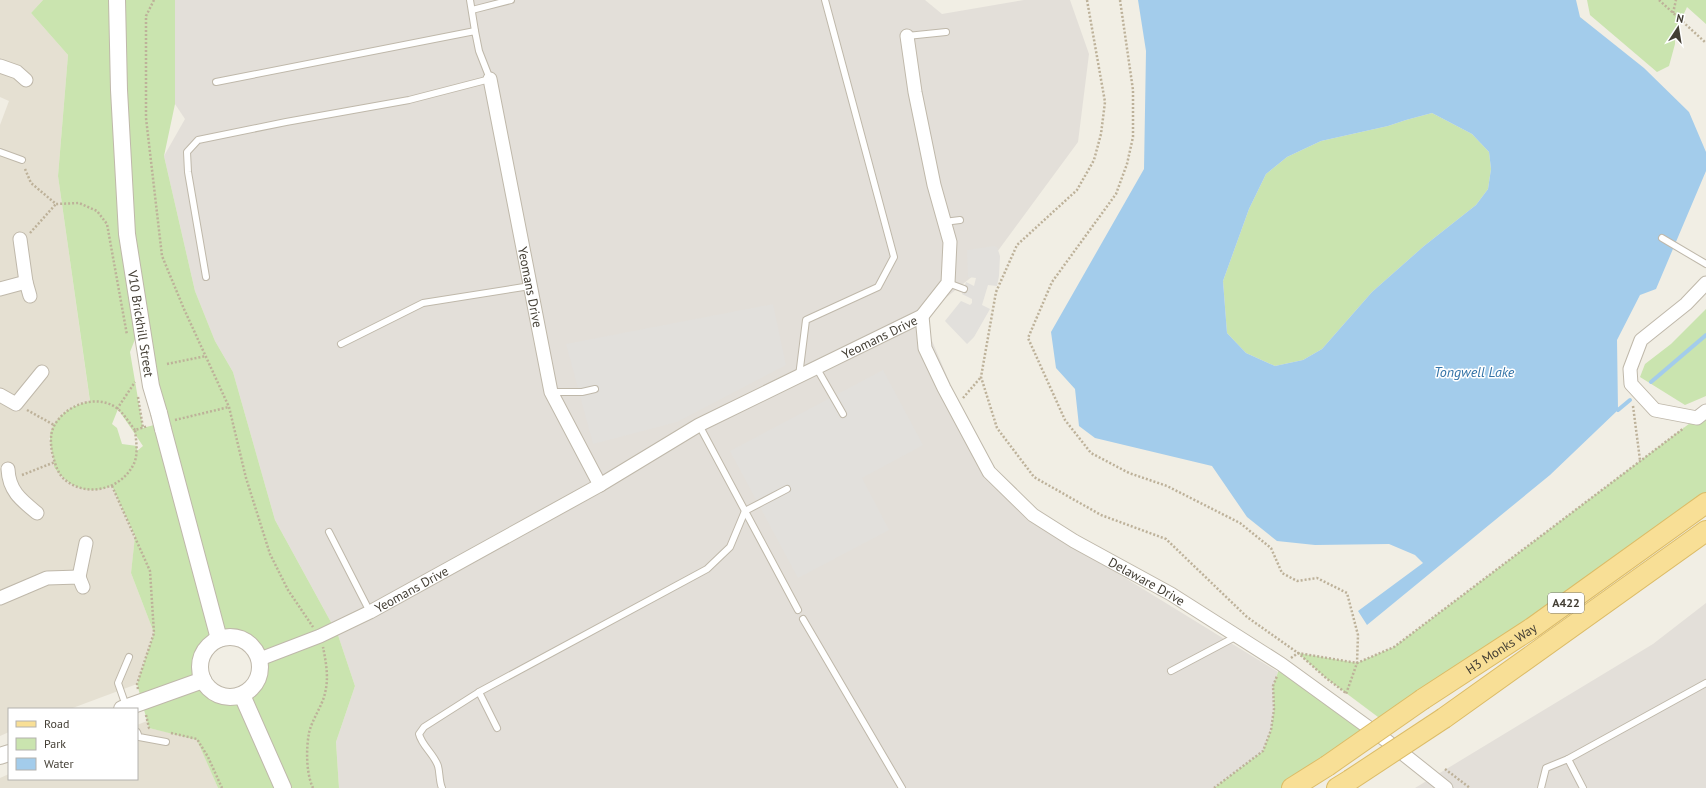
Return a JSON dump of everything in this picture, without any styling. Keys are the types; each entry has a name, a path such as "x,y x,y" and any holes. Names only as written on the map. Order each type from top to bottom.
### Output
{"main road":[{"name":"H3 Monks Way","path":"1292,788 1327,766 1423,699 1532,628 1706,503"},
{"name":"H3 Monks Way","path":"1344,784 1444,718 1706,531"}],"street":[{"name":"V10 Brickhill Street","path":"117,0 119,90 127,234 151,386 219,639"},
{"path":"908,36 917,100 934,184 950,242 948,283"},
{"path":"0,66 17,72 26,80"},
{"name":"Yeomans Drive","path":"490,79 551,392 600,485"},
{"path":"20,239 26,282 30,296"},
{"path":"0,289 26,282"},
{"name":"Yeomans Drive","path":"260,659 320,636 370,612 600,485 699,425 922,316 948,283"},
{"path":"1701,415 1655,410 1631,384 1630,369 1641,340 1686,304 1706,283"},
{"name":"Delaware Drive","path":"922,316 925,348 989,472 1033,515 1074,541 1171,594 1281,664 1387,741 1446,788"},
{"path":"0,395 16,404 42,372"},
{"path":"5,478 18,498 37,513"},
{"path":"0,598 48,578 81,582 86,543"},
{"path":"230,637 244,640 253,647 260,659 260,672 257,681 250,690 242,695 230,697 218,695 209,688 203,680 200,669 201,660 205,650 219,639 230,637"},
{"path":"125,708 203,680"},
{"path":"242,695 283,788"}],"lane":[{"path":"206,277 187,152 198,140 286,122 409,100 490,79 479,51 470,0"},
{"path":"472,10 511,0"},
{"path":"799,376 806,320 878,286 894,257 825,0"},
{"path":"216,82 475,31"},
{"path":"908,36 946,32"},
{"path":"0,152 22,160"},
{"path":"944,222 960,220"},
{"path":"1662,238 1706,264"},
{"path":"948,283 964,289"},
{"path":"341,344 423,303 530,286"},
{"path":"816,367 844,414"},
{"path":"551,392 582,392 595,389"},
{"path":"699,425 798,610"},
{"path":"442,788 438,767 434,758 421,740 419,734 424,727 479,692 706,569 730,547 745,511 787,489"},
{"path":"330,532 370,612"},
{"path":"803,619 902,788"},
{"path":"1172,671 1237,636"},
{"path":"125,708 118,683 129,657"},
{"path":"1541,788 1546,768 1568,759 1706,683"},
{"path":"479,692 497,728"},
{"path":"138,734 139,737 166,742"},
{"path":"1568,759 1583,788"}],"path":[{"path":"154,0 146,16 146,118 162,256 184,309 229,407 246,478 270,554 288,590 320,636 327,669 326,692 309,732 308,757 310,782 313,788"},
{"path":"1087,0 1105,102 1101,134 1094,160 1077,190 1017,245 996,292 981,377 997,428 1034,477 1101,515 1166,539 1247,617 1298,653 1357,663 1394,647 1701,415"},
{"path":"1120,0 1133,90 1133,137 1127,164 1116,194 1052,282 1028,338 1065,420 1091,453 1129,473 1167,486 1240,523 1271,548 1282,573 1297,581 1317,578 1346,593 1358,636 1357,663 1346,694"},
{"path":"1659,0 1706,43"},
{"path":"1673,13 1676,0"},
{"path":"22,160 31,183 56,204 79,203 97,210 107,224 127,337"},
{"path":"20,239 29,234 56,204"},
{"path":"167,364 206,356"},
{"path":"134,374 143,428"},
{"path":"955,407 981,377"},
{"path":"118,409 135,382"},
{"path":"1633,401 1640,461"},
{"path":"90,402 104,403 118,409 135,430 137,451 135,460 128,473 117,483 104,489 90,490 75,486 63,478 55,462 49,438 54,425 63,413 76,405 90,402"},
{"path":"16,404 54,425"},
{"path":"135,430 161,422 229,407"},
{"path":"5,478 55,462"},
{"path":"112,486 150,571 154,633 137,684 149,728 156,730"},
{"path":"1214,788 1263,751 1271,730 1274,709 1273,686 1281,664 1298,653"},
{"path":"170,733 197,740 208,757 222,788"}],"shaded area":[{"path":"0,0 43,0 31,13 68,55 58,176 90,402 75,405 63,413 54,425 49,438 55,462 54,467 104,489 112,486 135,537 131,573 154,633 137,684 73,708 8,708 8,732 0,736 0,125 9,101 0,97"},
{"path":"175,0 925,0 942,14 1024,0 1070,0 1089,54 1078,142 989,263 922,317 987,471 1117,573 1278,672 1273,686 1274,709 1271,730 1263,751 1214,788 339,788 336,742 355,686 338,635 275,520 233,372 215,341 195,291 164,156 185,119 175,104"},
{"path":"993,246 997,247 1000,256 997,286 988,285 982,305 990,309 974,337 967,344 945,321 961,301 970,305 972,303 972,299 962,294 966,282 974,286 976,278 968,277 967,250"},
{"path":"773,304 786,365 677,422 593,444 566,344"},
{"path":"883,370 923,445 862,478 889,530 798,578 730,451"},
{"path":"1706,603 1706,788 1415,788 1653,644"},
{"path":"147,721 149,728 197,739 218,788 0,788 0,778 8,774 8,780 138,780 138,725"}],"green space":[{"path":"43,0 175,0 175,104 164,156 195,291 215,341 233,372 275,520 338,635 355,686 336,742 339,788 218,788 197,740 149,728 137,684 154,633 131,573 135,536 112,486 94,490 79,488 66,480 54,467 50,434 54,424 70,408 90,401 58,176 68,55 31,13","holes":["141,324 161,423 143,428 130,352","118,409 143,446 137,451 137,446 122,444 117,428 112,424","230,637 243,640 250,644 254,649 260,659 261,665 259,677 256,683 243,695 229,698 216,693 206,683 201,670 202,657 211,645"]},
{"path":"1587,0 1706,0 1706,24 1687,7 1675,33 1675,44 1669,66 1657,72 1590,15"},
{"path":"1432,113 1472,134 1489,152 1491,169 1488,189 1476,205 1424,246 1372,292 1322,349 1303,360 1275,366 1246,353 1227,333 1223,281 1249,209 1266,174 1287,157 1321,141 1388,126"},
{"path":"1706,309 1706,396 1685,405 1640,377 1645,364 1671,344"},
{"path":"1706,411 1706,503 1386,723 1326,678 1298,653 1357,663 1394,647"},
{"path":"1281,664 1376,733 1292,788 1214,788 1263,751 1271,730 1274,709 1273,686"}],"water":[{"name":"Tongwell Lake","path":"1138,0 1576,0 1580,17 1644,68 1689,112 1706,152 1706,171 1656,289 1640,295 1617,340 1618,410 1550,475 1367,625 1358,611 1423,563 1415,555 1389,544 1315,545 1277,541 1247,517 1212,466 1095,438 1079,426 1075,389 1056,368 1051,332 1144,169 1146,51","holes":["1432,113 1472,134 1489,152 1491,169 1488,189 1476,205 1424,246 1372,292 1322,349 1303,360 1275,366 1246,353 1227,333 1223,281 1249,209 1266,174 1287,157 1321,141 1388,126"]}],"waterway":[{"path":"1651,382 1706,335"},
{"path":"1618,410 1630,400"}]}
